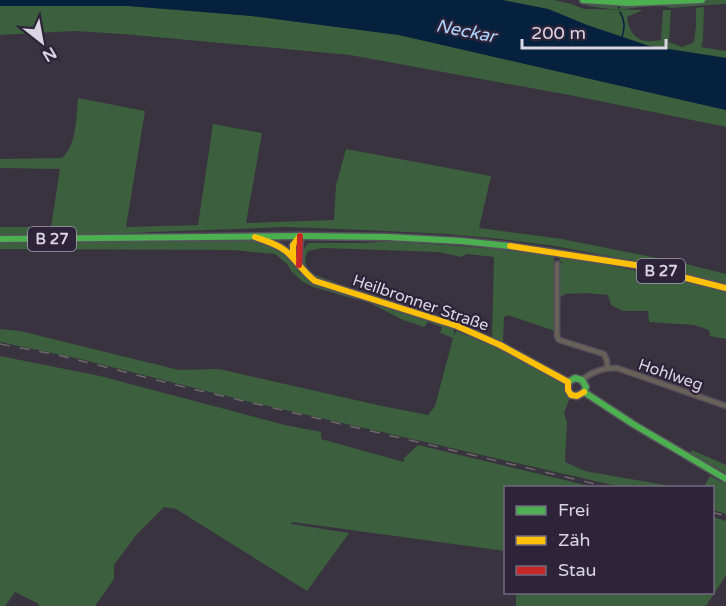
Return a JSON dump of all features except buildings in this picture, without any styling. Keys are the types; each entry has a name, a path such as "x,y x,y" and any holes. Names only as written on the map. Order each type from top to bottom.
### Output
{"main road":[{"path":"583,0 629,3 702,0"},
{"path":"293,258 293,245 300,236"},
{"path":"299,264 300,236"},
{"name":"B 27","path":"0,239 300,236 461,241 528,248 635,265 726,288"},
{"name":"Heilbronner Straße","path":"253,237 278,245 299,264 304,273 315,281 455,325 514,351 568,382 571,395 579,396 584,392 726,479"},
{"path":"568,382 573,378 582,380 586,387 584,392"}],"street":[{"path":"557,264 557,336 559,340 604,354 607,361 607,368 589,374 582,380"},
{"name":"Hohlweg","path":"607,368 627,371 726,406"}],"green space":[{"path":"502,0 554,0 584,9 643,10 627,17 634,35 648,41 661,40 663,10 671,10 669,42 682,47 694,42 696,8 704,7 701,47 726,51 726,58 649,46 548,9"},
{"path":"692,0 726,0 726,4 670,8 654,5 621,9 582,4 641,6"},
{"path":"0,6 129,6 252,16 399,35 726,110 726,127 580,97 350,55 75,31 0,35"},
{"path":"78,98 145,111 126,227 198,225 213,124 262,133 246,223 334,220 336,185 346,149 491,176 479,228 562,239 682,263 726,274 726,284 623,259 555,246 446,234 287,227 124,234 0,235 0,227 51,227 60,169 0,168 0,159 62,158 71,146"},
{"path":"253,241 281,248 301,275 317,285 363,300 313,287 302,281 275,254 233,250 0,249 0,242"},
{"path":"390,241 498,249 554,256 552,263 564,263 559,261 560,256 567,257 726,291 726,339 710,336 709,330 694,325 649,322 648,311 623,311 611,305 608,295 586,293 565,294 557,299 555,331 508,315 504,317 503,343 492,337 494,257 467,254 461,257 439,252 323,248 308,251 306,264 313,274 365,294 450,319 450,321 365,295 313,277 303,262 302,251 308,243"},
{"path":"368,302 454,329 454,336 456,331 509,353 568,382 571,395 564,413 567,422 565,462 585,471 670,486 617,486 0,342 0,329 20,331 179,370 219,369 428,415 435,406 453,338 440,333 442,327 428,322 424,327 403,320"},
{"path":"0,356 100,376 285,425 321,432 321,439 404,462 404,458 418,445 590,486 504,486 504,551 292,522 291,524 349,533 307,591 176,509 164,507 137,534 114,565 114,579 95,606 38,606 39,604 15,592 5,606 0,606"},
{"path":"692,450 726,465 726,474 690,453"},
{"path":"710,476 726,484 726,514 714,510 714,486 705,486"},
{"path":"714,517 726,521 726,575 714,594"},
{"path":"516,594 714,594 706,606 516,606"}],"water":[{"name":"Neckar","path":"0,0 502,0 548,9 649,46 726,58 726,110 399,35 252,16 129,6 0,6"}],"waterway":[{"path":"620,12 624,24 622,37"}],"railway":[{"path":"0,344 58,355 604,486"},
{"path":"714,513 726,516"}],"traffic: fast":[{"path":"583,0 629,3 702,0"},
{"path":"0,239 388,237 510,246"},
{"path":"568,382 575,378 582,380 586,387 584,392"},
{"path":"584,392 726,479"}],"traffic: slow":[{"path":"293,256 293,245 300,236"},
{"path":"255,237 283,249 315,281 457,326 500,345 568,382"},
{"path":"510,246 635,265 726,288"},
{"path":"568,382 571,395 577,396 584,392"}],"traffic: jam":[{"path":"299,265 300,236"}]}
